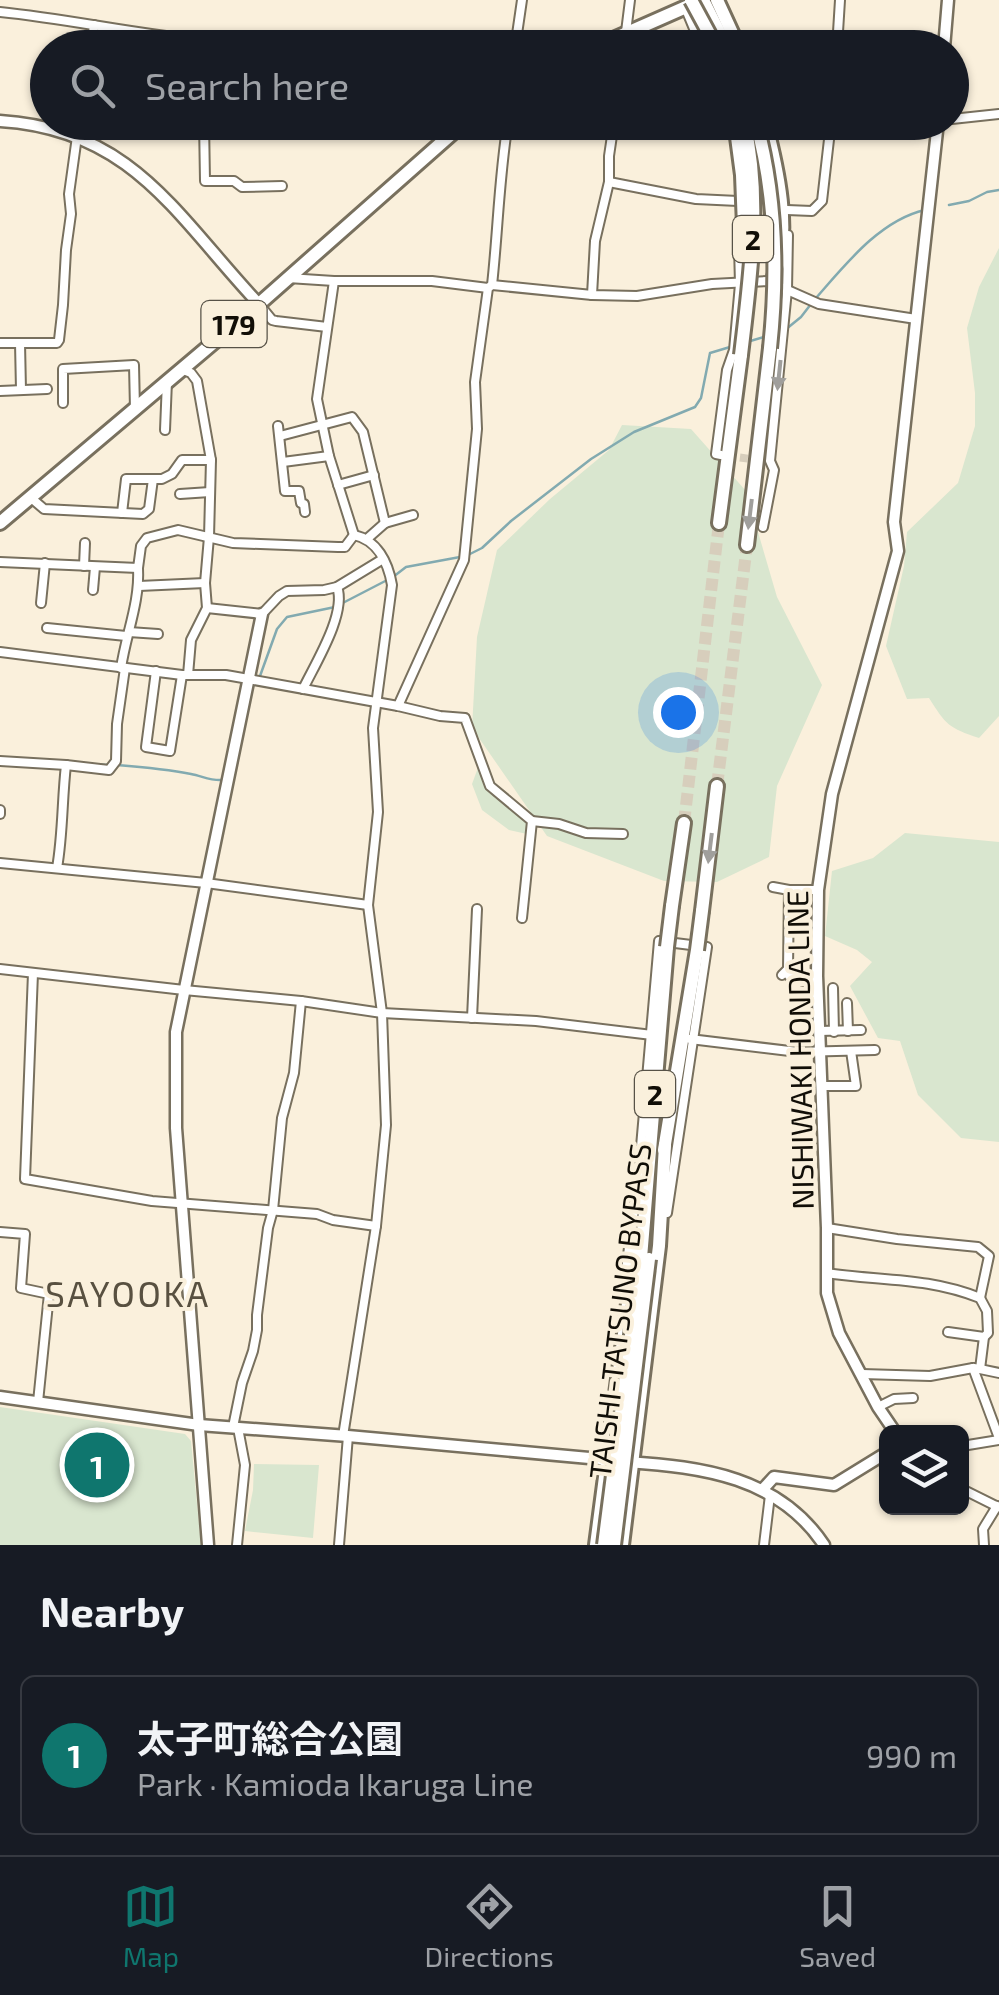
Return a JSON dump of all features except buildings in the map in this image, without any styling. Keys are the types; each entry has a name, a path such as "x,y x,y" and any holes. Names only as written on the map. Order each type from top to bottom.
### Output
{"highway":[{"path":"641,30 686,2 702,0 718,30"},
{"path":"686,2 702,30"},
{"path":"718,2 733,30"},
{"name":"179","path":"0,523 259,304 445,140"},
{"path":"735,140 742,176 745,320"},
{"name":"2","path":"719,523 745,320 754,208 747,140"},
{"name":"2","path":"747,545 770,348 774,277 772,220 760,140"},
{"path":"771,140 781,216 781,260 774,277"},
{"name":"TAISHI-TATSUNO BYPASS","path":"604,1545 645,1259 697,950 718,786"},
{"name":"TAISHI-TATSUNO BYPASS","path":"614,1545 645,1259 641,1240 668,946 684,822"},
{"path":"594,1545 619,1368 645,1259"},
{"path":"624,1545 644,1370 645,1259"}],"main road":[{"path":"946,30 948,0"},
{"path":"0,121 30,124"},
{"path":"83,140 128,164 170,200 259,304"},
{"name":"NISHIWAKI HONDA LINE","path":"890,1425 839,1334 827,1293 818,1031 818,890 832,794 898,551 894,522 936,140"},
{"path":"208,1545 174,1082 176,1032 262,614"},
{"path":"0,1397 199,1425 636,1462 735,1478 788,1505 824,1545"},
{"path":"767,1491 774,1477 834,1485 879,1456"}],"street":[{"path":"518,30 522,0"},
{"path":"626,30 630,0"},
{"path":"838,30 840,0"},
{"path":"686,2 696,30"},
{"path":"0,12 114,30"},
{"path":"93,30 94,25"},
{"path":"969,117 999,114"},
{"path":"0,343 56,344 59,340 78,140"},
{"path":"204,140 205,181 234,181 242,187 282,186"},
{"path":"398,706 464,560 477,430 475,382 500,215 498,196 506,140"},
{"path":"592,295 595,242 608,182 611,140"},
{"path":"719,455 740,284 734,140"},
{"path":"763,527 774,470 766,461 787,290 787,210 774,140"},
{"path":"787,210 812,210 822,201 829,140"},
{"path":"608,182 696,198 738,201"},
{"path":"288,278 432,281 592,295 654,295 712,284 767,281 819,304 916,318"},
{"path":"334,281 317,399 329,456 354,534"},
{"path":"259,304 272,320 327,328"},
{"path":"20,343 21,390"},
{"path":"63,402 62,369 134,365 134,409"},
{"path":"156,672 146,746 170,751 191,640 207,608 210,460 197,381 192,373 181,369"},
{"path":"165,430 167,381"},
{"path":"0,391 46,389"},
{"path":"305,512 299,490 285,491 279,431 352,416 363,432 385,523"},
{"path":"283,462 329,456"},
{"path":"122,513 126,479 162,479 182,460 210,460"},
{"path":"338,485 374,475"},
{"path":"30,497 44,509 147,512 153,479"},
{"path":"180,494 210,492"},
{"path":"368,538 385,523 413,514"},
{"path":"0,761 109,770 116,761 127,634 139,586 141,546 147,538 178,530 233,544 345,547 354,534"},
{"path":"339,1545 345,1436 376,1226 386,1125 382,1013 368,904 378,812 373,728 392,584 384,559 368,538 354,534"},
{"path":"84,566 86,543"},
{"path":"207,608 262,614 287,591 337,587 384,559"},
{"path":"0,562 138,568"},
{"path":"42,603 45,563"},
{"path":"93,590 95,567"},
{"path":"139,586 205,583"},
{"path":"304,689 340,609 337,587"},
{"path":"47,628 158,634"},
{"path":"0,652 185,675 226,675 465,718 490,786 532,821 586,833 623,834"},
{"path":"57,868 66,765"},
{"path":"522,918 532,821"},
{"path":"0,863 206,882 368,904"},
{"path":"773,887 818,890"},
{"path":"789,890 788,970 784,973 790,977 817,976"},
{"path":"472,1018 477,909"},
{"path":"604,1460 638,1181 658,941 707,947 674,1152 636,1462"},
{"path":"0,968 382,1013 536,1021 652,1035"},
{"path":"33,974 25,1179 183,1205 317,1214 376,1226"},
{"path":"804,992 836,988 834,1032"},
{"path":"237,1545 245,1465 236,1428 242,1383 254,1351 282,1118 294,1073 301,1001"},
{"path":"846,1003 848,1031"},
{"path":"818,1031 861,1030"},
{"path":"690,1039 819,1053 874,1050"},
{"path":"820,1086 856,1086 852,1050"},
{"path":"827,1228 978,1247 990,1256 980,1298"},
{"path":"0,1232 24,1234 21,1288 49,1294 38,1402"},
{"path":"826,1273 920,1281 961,1290 980,1298 992,1311 976,1368 999,1439 969,1445"},
{"path":"948,1332 999,1336"},
{"path":"862,1374 930,1376 976,1368 999,1373"},
{"path":"878,1407 894,1399 913,1398"},
{"path":"764,1545 767,1491"},
{"path":"969,1492 998,1507 983,1529 984,1545"}],"green space":[{"path":"999,248 999,716 979,738 949,724 929,698 907,699 886,646 904,566 907,532 958,483 975,426 967,328 979,287"},
{"path":"622,425 691,429 746,491 777,597 822,685 777,786 769,857 717,882 664,881 547,836 472,728 477,637 497,550 609,450"},
{"path":"479,765 493,795 530,822 527,834 509,830 482,810 472,784"},
{"path":"905,833 999,842 999,1142 961,1138 918,1095 900,1041 878,1038 850,986 872,962 857,950 825,936 832,871 873,858"},
{"path":"0,1407 185,1434 191,1441 201,1545 0,1545"},
{"path":"254,1464 319,1465 313,1538 245,1531"}],"waterway":[{"path":"949,205 999,190"},
{"path":"816,298 878,234 925,210"},
{"path":"785,330 811,304"},
{"path":"747,342 764,337"},
{"path":"468,555 482,548 591,459 634,432 695,407 701,398 710,353 730,347"},
{"path":"260,676 277,629 287,617 335,607 406,567 460,557"},
{"path":"87,764 109,765"},
{"path":"117,765 222,780"}],"tunnel":[{"path":"728,456 758,460"},
{"path":"684,823 719,523"},
{"path":"717,786 747,545"}],"place":[{"name":"太子町総合公園","path":"97,1465"}],"district":[{"name":"SAYOOKA","path":"128,1293"}]}
